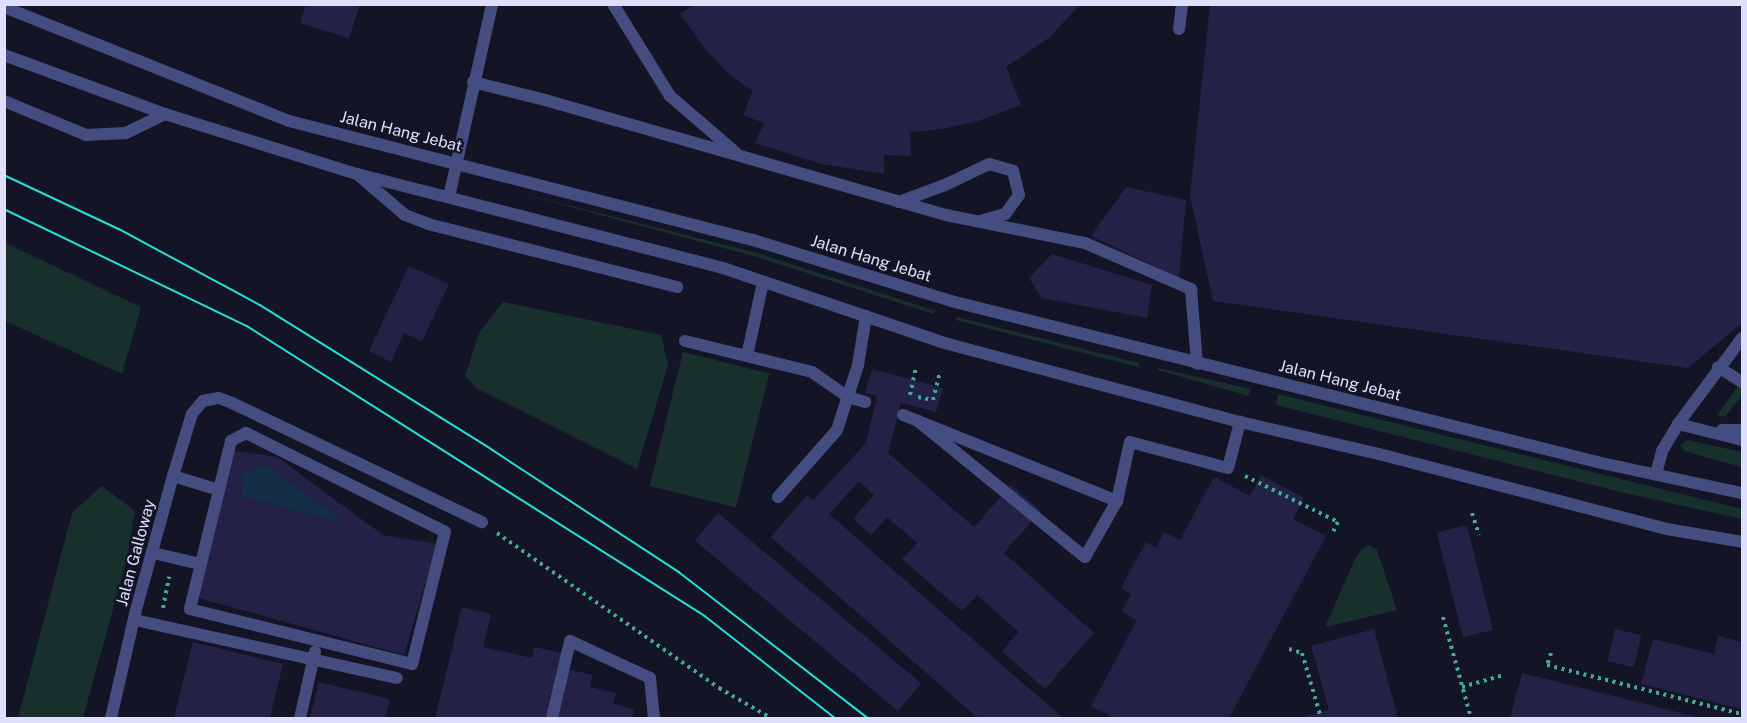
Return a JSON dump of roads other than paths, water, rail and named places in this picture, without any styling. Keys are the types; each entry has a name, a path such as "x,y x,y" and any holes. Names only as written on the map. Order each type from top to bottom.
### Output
{"street":[{"path":"448,197 492,4"},
{"path":"613,4 670,96 740,156"},
{"path":"1179,29 1182,4"},
{"name":"Jalan Hang Jebat","path":"4,7 289,121 753,240 951,301 1197,364 1743,493"},
{"path":"4,55 165,114 357,174 723,268 940,342 1239,422 1379,454 1667,530 1743,542"},
{"path":"473,82 898,202 980,222 1085,243 1191,289 1197,364"},
{"path":"4,100 86,135 126,133 165,114"},
{"path":"898,202 937,188 989,164 1013,171 1019,195 1005,214 980,222"},
{"path":"357,174 405,215 428,224 677,287"},
{"path":"747,356 763,282"},
{"path":"778,497 837,430 858,365 866,316"},
{"path":"1656,474 1662,451 1678,424 1718,367 1743,338"},
{"path":"685,341 812,372 848,397 865,402"},
{"path":"1718,367 1743,382"},
{"name":"Jalan Galloway","path":"111,718 173,476 192,414 203,401 219,398 232,402 482,522"},
{"path":"903,415 1118,501"},
{"path":"918,421 1084,557 1118,501 1130,442 1228,468 1239,422"},
{"path":"1678,424 1743,440"},
{"path":"1703,431 1743,430"},
{"path":"246,433 445,532 412,664 318,641 302,634 189,609 219,490 231,441 246,433"},
{"path":"173,476 219,490"},
{"path":"153,553 200,564"},
{"path":"135,620 397,678"},
{"path":"300,718 318,641"},
{"path":"552,718 570,641 650,678 654,718"}],"water":[{"path":"255,464 269,467 348,525 241,496 243,473 253,473"}],"tram line":[{"path":"4,175 119,229 260,305 491,449 679,572 868,718"},
{"path":"4,209 247,326 705,616 835,718"}]}
